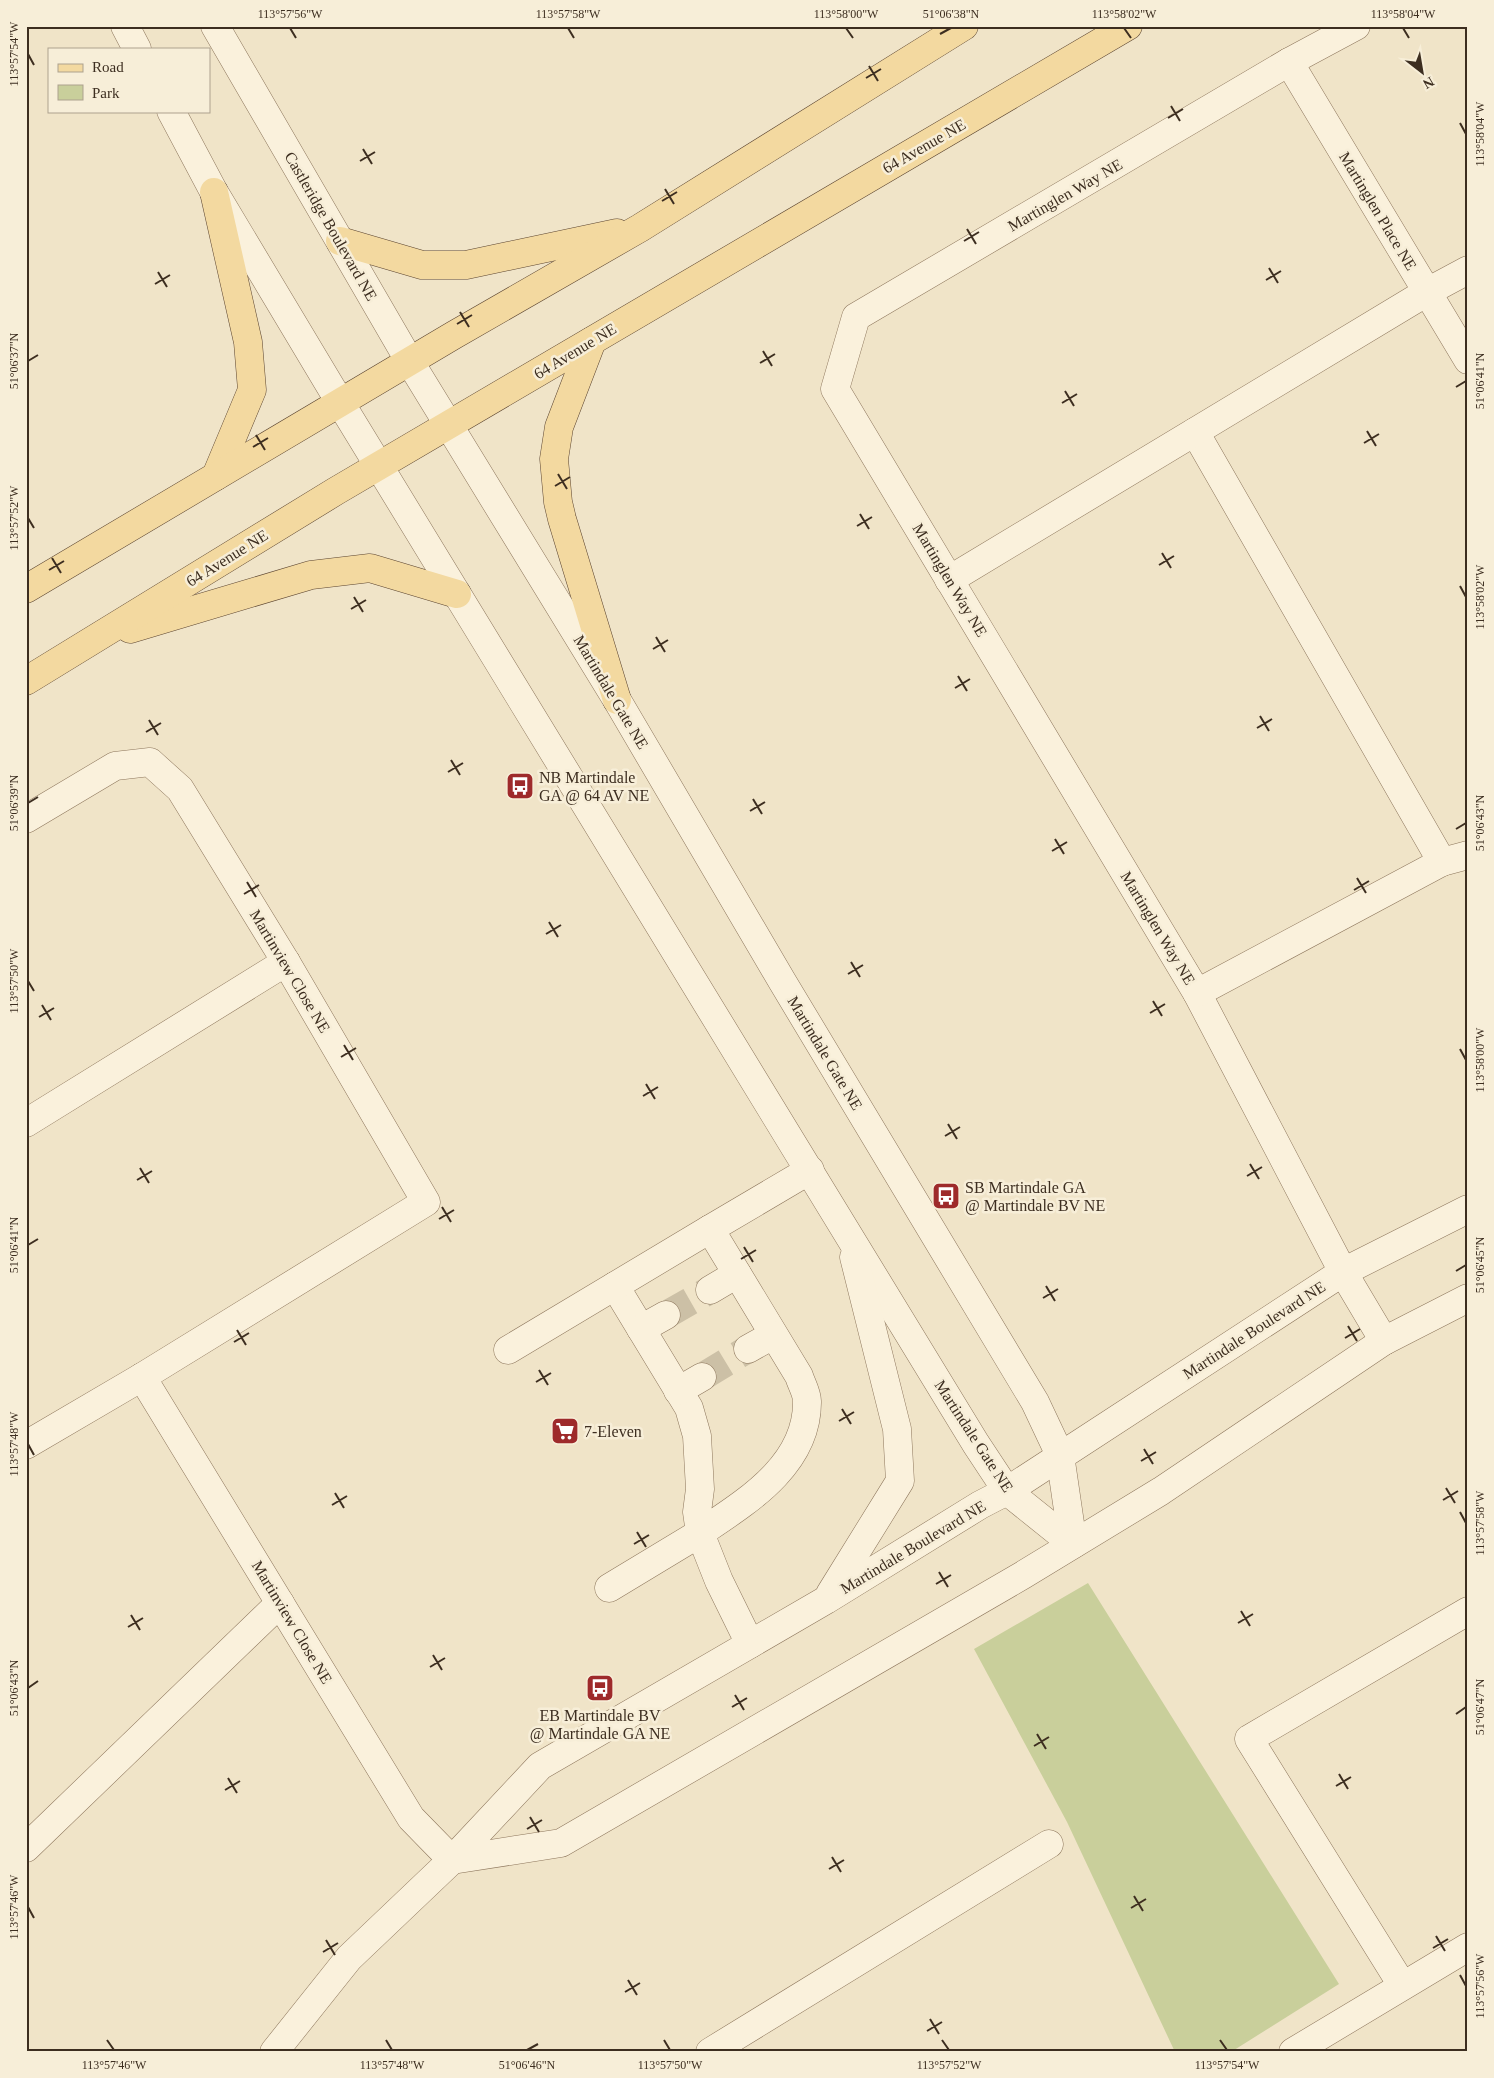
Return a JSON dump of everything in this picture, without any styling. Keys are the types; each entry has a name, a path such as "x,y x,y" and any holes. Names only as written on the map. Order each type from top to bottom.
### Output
{"main road":[{"path":"26,589 640,228 964,26"},
{"name":"64 Avenue NE","path":"26,681 379,466 1128,26"},
{"path":"214,192 248,342 252,390 216,476"},
{"path":"340,241 422,265 466,265 640,228"},
{"path":"592,342 559,427 554,459 560,510 617,700"},
{"path":"95,640 319,574 370,568 457,594"}],"street":[{"path":"126,26 137,48"},
{"name":"Castleridge Boulevard NE","path":"215,26 448,425"},
{"name":"Martinglen Way NE","path":"1356,26 1289,62 856,317 835,389 1197,993 1343,1272 1384,1341"},
{"name":"Martinglen Place NE","path":"1289,62 1468,360"},
{"path":"172,112 214,192 379,466"},
{"path":"949,580 1427,292 1468,270"},
{"name":"Martindale Gate NE","path":"448,425 617,700 1034,1402 1060,1455 1073,1544"},
{"path":"1195,432 1442,862"},
{"name":"Martindale Gate NE","path":"379,466 976,1444 1007,1491 1073,1544"},
{"name":"Martinview Close NE","path":"26,818 115,766 150,762 180,789 286,962 426,1202 142,1377 26,1445"},
{"path":"1197,993 1442,862 1468,855"},
{"path":"26,1123 286,962"},
{"path":"508,1350 810,1170"},
{"name":"Martindale Boulevard NE","path":"274,2052 349,1958 452,1860 540,1766 826,1600 980,1505 1007,1491 1343,1272 1468,1208"},
{"path":"609,1588 700,1533 742,1504 776,1476 794,1453 804,1425 807,1400 799,1376 710,1229"},
{"path":"826,1600 900,1481 897,1429 847,1230"},
{"path":"710,1290 737,1274"},
{"path":"615,1286 689,1408 697,1436 700,1488 697,1512 700,1533 719,1581 750,1644"},
{"path":"452,1860 561,1843 1023,1576 1161,1491 1384,1341 1468,1298"},
{"path":"641,1329 666,1315"},
{"path":"748,1349 773,1335"},
{"name":"Martinview Close NE","path":"142,1377 411,1818 452,1860"},
{"path":"678,1391 702,1377"},
{"path":"26,1848 280,1603"},
{"path":"1402,1985 1249,1739 1468,1611"},
{"path":"710,2052 1049,1844"},
{"path":"1293,2052 1468,1947"}],"green space":[{"path":"1088,1583 1339,1984 1231,2052 1175,2052 1067,1822 974,1649"}],"tunnel":[{"path":"666,1315 710,1290"},
{"path":"702,1377 748,1349"}],"place":[{"name":"NB Martindale GA @ 64 AV NE","path":"520,786"},
{"name":"SB Martindale GA @ Martindale BV NE","path":"946,1196"},
{"name":"7-Eleven","path":"565,1431"},
{"name":"EB Martindale BV @ Martindale GA NE","path":"600,1688"}]}
